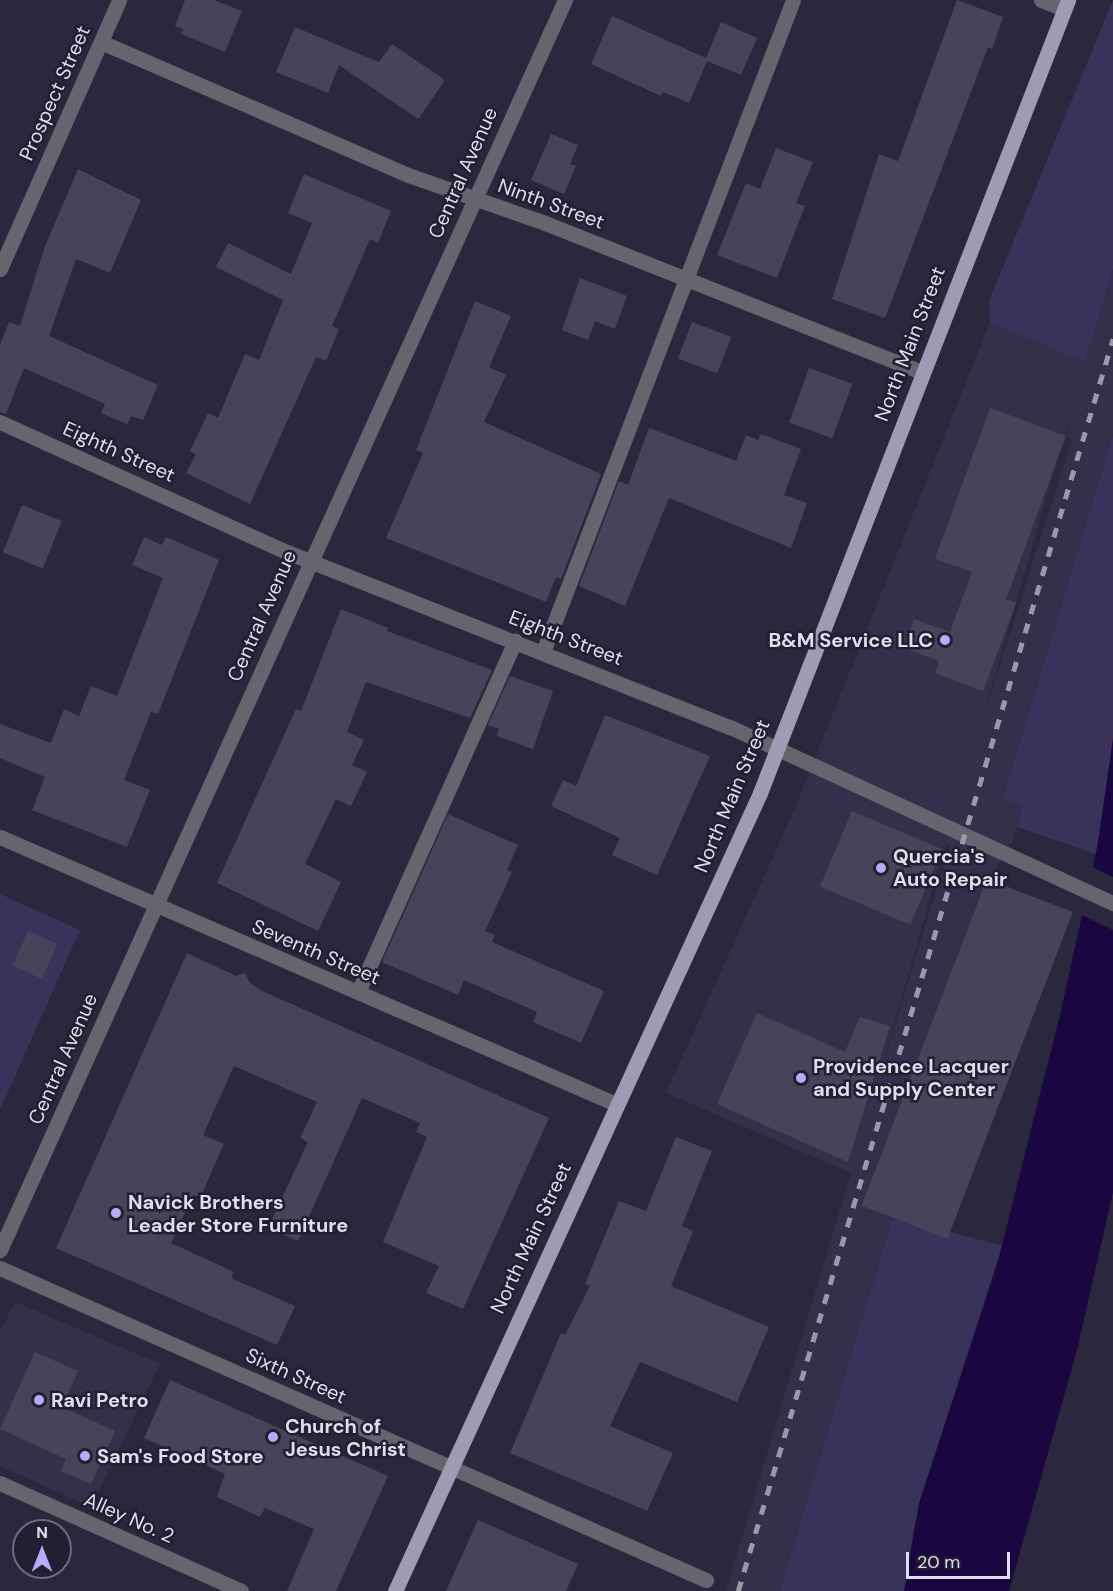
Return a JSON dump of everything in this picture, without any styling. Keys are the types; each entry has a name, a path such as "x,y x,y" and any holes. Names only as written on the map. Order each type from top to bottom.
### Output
{"main road":[{"name":"North Main Street","path":"395,1591 616,1104 741,837 1066,4"}],"street":[{"name":"Prospect Street","path":"0,269 119,0"},
{"name":"Central Avenue","path":"0,1250 565,0"},
{"path":"543,652 684,278 793,0"},
{"path":"1041,0 1066,4"},
{"name":"Ninth Street","path":"101,42 408,175 475,198 684,278 922,372"},
{"name":"Eighth Street","path":"0,422 310,561 543,652 777,748 1113,903"},
{"path":"358,992 515,641"},
{"name":"Seventh Street","path":"0,837 616,1104"},
{"name":"Sixth Street","path":"0,1268 706,1580"},
{"name":"Alley No. 2","path":"0,1483 240,1591"}],"shaded area":[{"path":"1113,0 1113,270 1085,362 990,322 989,301"},
{"path":"1113,270 1113,435 1003,798 1022,807 1006,861 1000,859 781,1591 726,1591 851,1173 666,1093 794,811 990,322 1085,362","holes":["1074,402 1066,434 1072,440 982,721","946,843 950,844 873,1098"]},
{"path":"1113,435 1113,739 1096,854 1017,827 1022,807 1003,798"},
{"path":"1113,739 1113,1192 1077,1350 1009,1591 904,1591 919,1503 998,1261 1060,1015 1098,843"},
{"path":"0,894 80,930 0,1110"},
{"path":"901,1218 1002,1246 913,1532 905,1591 780,1591 892,1220"},
{"path":"15,1302 160,1364 91,1507 0,1466 0,1332"}],"pier":[{"path":"1090,866 1113,877 1113,930 1080,914"}],"building":[{"path":"185,0 214,0 242,11 225,52 181,34 183,29 175,26"},
{"path":"957,0 1003,17 992,49 988,47 885,318 832,299 879,154 898,161"},
{"path":"612,16 706,58 721,22 757,38 741,75 707,61 689,103 663,92 661,96 591,64"},
{"path":"295,27 379,62 392,44 445,80 418,119 339,65 328,93 276,72"},
{"path":"551,134 578,145 570,164 576,166 564,194 531,180"},
{"path":"776,148 813,162 796,203 805,206 777,278 717,255 746,183 760,189"},
{"path":"78,169 141,200 110,273 76,259 49,336 158,385 143,420 131,416 127,424 101,413 105,404 24,368 6,414 0,412 0,345 9,322 20,326 45,246"},
{"path":"304,174 391,211 378,243 370,239 332,326 339,329 326,361 316,357 250,504 186,473 196,454 190,451 208,413 218,418 245,354 259,360 283,300 216,267 228,243 291,274 312,223 288,213"},
{"path":"580,278 627,296 615,329 595,321 588,340 562,330"},
{"path":"475,301 511,316 489,367 506,375 484,422 601,474 561,579 556,577 546,602 386,538 423,453 416,450"},
{"path":"692,322 731,337 717,373 678,358"},
{"path":"809,368 852,384 832,438 789,423"},
{"path":"990,408 1066,436 1006,599 1016,603 983,691 935,673 939,661 904,648 914,619 950,632 972,572 935,559"},
{"path":"649,428 736,461 746,435 758,440 761,434 801,449 784,495 807,503 791,548 669,498 625,606 579,586 619,481 628,485"},
{"path":"22,505 62,521 43,568 3,552"},
{"path":"144,537 162,545 166,537 219,560 158,714 151,712 124,780 150,790 127,847 32,810 45,777 0,758 0,724 51,743 64,709 79,716 91,686 117,696 163,578 132,565"},
{"path":"341,609 388,628 387,631 492,670 470,718 366,682 347,732 364,740 352,765 367,772 351,806 336,799 305,864 341,882 318,931 217,883 296,709 301,711"},
{"path":"510,676 553,691 533,749 497,736 499,729 488,725"},
{"path":"605,715 710,756 657,875 612,855 620,838 551,806 563,780 576,786"},
{"name":"Quercia's Auto Repair","path":"852,811 942,849 910,925 820,886"},
{"path":"448,814 518,845 507,870 512,872 485,931 495,935 492,942 604,991 581,1043 533,1022 537,1012 464,980 458,995 382,962"},
{"path":"987,879 1073,912 947,1239 862,1206"},
{"path":"28,931 57,944 42,979 13,966"},
{"path":"187,953 236,976 245,973 250,983 262,991 549,1118 463,1309 426,1293 439,1266 383,1242 427,1137 416,1132 420,1123 362,1098 298,1241 268,1228 308,1142 300,1138 317,1102 234,1066 203,1135 224,1144 200,1198 193,1195 171,1243 234,1272 231,1278 295,1306 277,1345 56,1248"},
{"name":"Providence Lacquer and Supply Center","path":"757,1013 845,1052 860,1017 890,1026 848,1162 717,1104"},
{"path":"676,1137 712,1151 682,1226 693,1231 671,1286 769,1327 737,1402 640,1362 610,1426 673,1453 647,1511 510,1453 561,1333 565,1335 590,1286 585,1284 619,1201 646,1211"},
{"path":"35,1352 78,1371 62,1407 115,1431 91,1484 61,1471 66,1459 0,1429"},
{"path":"170,1380 388,1476 336,1591 287,1591 314,1529 265,1508 260,1517 217,1497 225,1474 144,1438"},
{"path":"478,1520 578,1564 566,1591 446,1591"}],"railway":[{"path":"738,1591 1113,339"}],"place":[{"name":"B&M Service LLC","path":"945,640"},
{"name":"Quercia's Auto Repair","path":"881,868"},
{"name":"Providence Lacquer and Supply Center","path":"801,1078"},
{"name":"Navick Brothers Leader Store Furniture","path":"116,1213"},
{"name":"Ravi Petro","path":"39,1400"},
{"name":"Church of Jesus Christ","path":"273,1437"},
{"name":"Sam's Food Store","path":"85,1456"}]}
